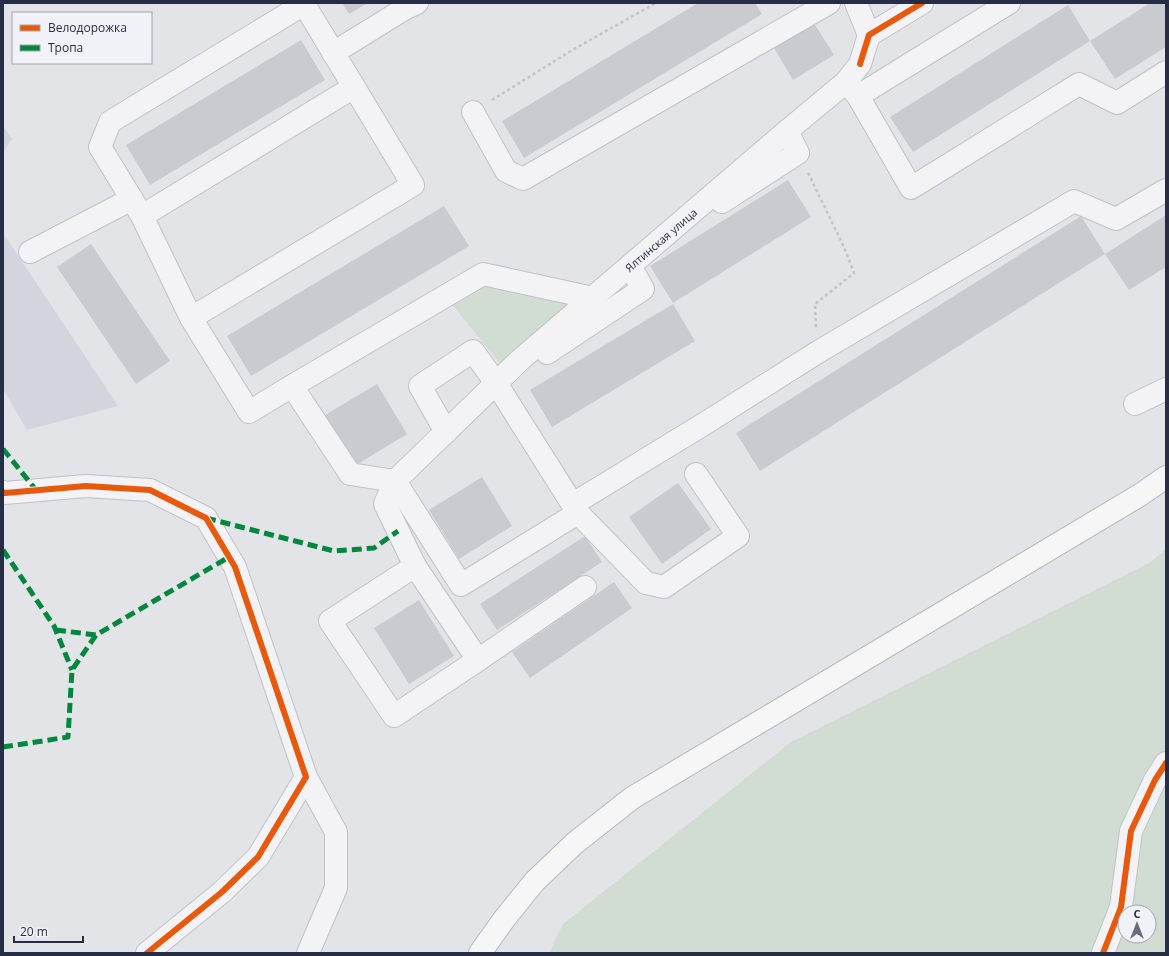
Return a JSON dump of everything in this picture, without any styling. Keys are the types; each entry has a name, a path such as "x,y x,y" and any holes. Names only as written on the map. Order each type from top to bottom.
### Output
{"highway":[{"path":"480,953 505,918 535,881 575,843 632,798 1133,499 1166,477"}],"street":[{"path":"333,53 406,8 417,3"},
{"path":"473,112 506,171 523,179 829,3"},
{"path":"856,3 869,35 922,3"},
{"path":"1009,3 852,89 911,188 1078,84 1117,103 1166,72"},
{"path":"191,318 412,185 304,4 110,122 100,147 137,207 191,318 249,412 483,274 593,298"},
{"name":"Ялтинская улица","path":"395,481 520,360 787,132 852,89 869,35"},
{"path":"30,252 137,207 354,87"},
{"path":"652,247 798,153 787,132"},
{"path":"292,386 350,474 395,481 461,585 575,508 818,352 1074,201 1116,219 1166,190"},
{"path":"520,360 526,366 643,289 630,266"},
{"path":"446,432 420,386 473,351 496,383 575,508 646,583 664,587 738,536 696,474"},
{"path":"1135,404 1166,389"},
{"path":"395,481 385,504 415,566 478,660"},
{"path":"4,493 86,486 150,490 206,518 235,567 306,777 336,832 336,888 308,953"},
{"path":"415,566 330,621 394,716 585,587"},
{"path":"1103,953 1121,908 1131,832 1155,780 1166,763"},
{"path":"147,953 222,892 258,857 306,777"}],"path":[{"path":"473,112 574,49 656,3"},
{"path":"798,153 844,247 854,273 814,304 818,352"}],"shaded area":[{"path":"3,126 12,139 3,152"},
{"path":"3,233 118,406 27,430 3,389"},
{"path":"486,282 575,303 501,365 451,303"},
{"path":"1166,549 1166,953 549,953 563,924 791,742 1151,562"}],"building":[{"path":"342,3 368,3 349,14"},
{"path":"698,3 755,3 762,14 524,158 502,121"},
{"path":"1150,3 1166,3 1166,47 1115,79 1090,41"},
{"path":"1068,5 1090,41 913,152 890,117"},
{"path":"814,23 834,55 793,80 774,48"},
{"path":"301,40 325,80 150,185 126,145"},
{"path":"788,180 811,217 673,303 650,266"},
{"path":"444,206 469,246 251,376 227,336"},
{"path":"1166,215 1166,267 1129,290 1105,254"},
{"path":"1081,216 1105,254 760,471 736,433"},
{"path":"91,244 170,361 136,384 57,267"},
{"path":"673,304 695,341 552,427 530,390"},
{"path":"377,384 407,434 356,465 325,415"},
{"path":"482,477 512,526 459,559 429,510"},
{"path":"678,483 711,529 662,564 629,517"},
{"path":"585,536 602,562 497,630 480,604"},
{"path":"614,582 632,608 530,678 512,652"},
{"path":"419,600 454,656 409,684 374,628"}],"marked path":[{"path":"3,449 36,490"},
{"path":"206,518 334,551 374,548 398,531"},
{"path":"3,550 54,626 72,670"},
{"path":"3,747 68,737 72,670 96,635 229,557"},
{"path":"56,630 96,635"}],"cycle path":[{"path":"860,64 869,35 922,3"},
{"path":"3,492 86,486 150,490 206,518 235,567 306,777 258,857 222,892 147,953"},
{"path":"1103,953 1121,907 1131,831 1155,780 1166,763"}]}
